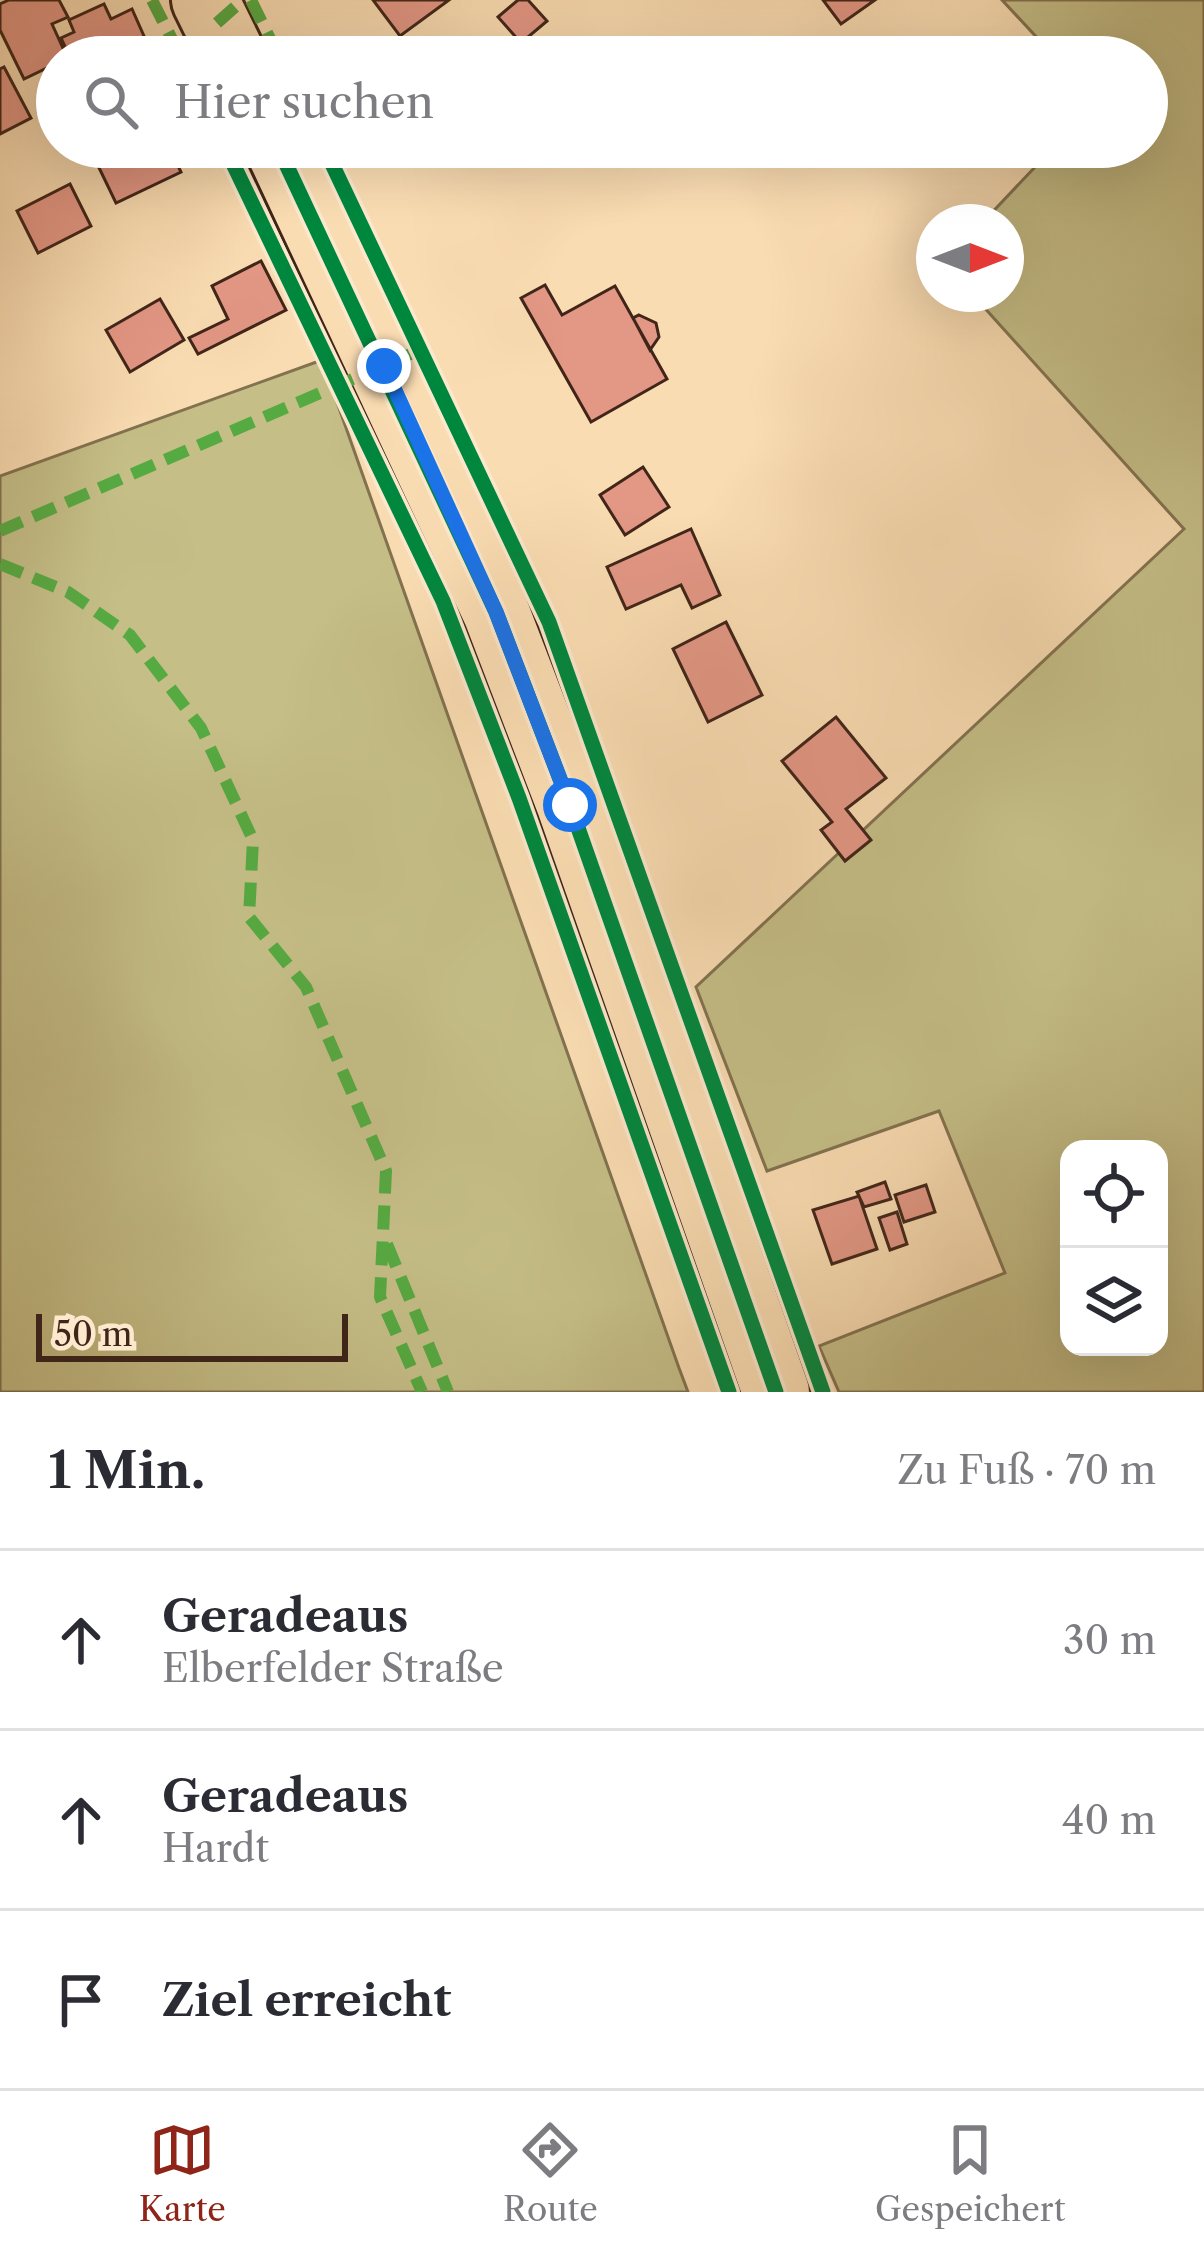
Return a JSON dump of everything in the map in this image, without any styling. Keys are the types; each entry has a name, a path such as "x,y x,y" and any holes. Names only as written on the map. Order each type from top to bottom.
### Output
{"main road":[{"path":"205,0 223,36"},
{"path":"288,168 496,612 570,805 776,1392"}],"shaded area":[{"path":"1002,0 1204,0 1204,1392 839,1392 819,1346 1005,1273 939,1111 767,1171 696,987 1184,529 988,312 1024,312 1024,204 1000,204 1034,168 1168,168 1168,36 1035,36"},
{"path":"322,360 688,1392 0,1392 0,476"}],"building":[{"path":"59,0 68,17 52,24 57,36 36,36 36,73 24,79 0,30 0,4"},
{"path":"373,0 449,0 400,36"},
{"path":"518,0 528,0 547,21 529,36 515,36 498,17"},
{"path":"823,0 875,0 841,24"},
{"path":"104,4 111,19 132,9 144,36 65,36 74,32 69,20"},
{"path":"4,67 31,118 0,134 0,69"},
{"path":"99,168 179,168 181,172 116,203"},
{"path":"70,184 91,226 38,253 17,211"},
{"path":"261,261 286,310 198,354 189,338 228,319 212,286"},
{"path":"545,285 562,315 615,286 667,379 591,422 521,298"},
{"path":"160,299 184,340 130,372 106,330"},
{"path":"639,315 656,323 659,337 650,350 633,318"},
{"path":"643,467 669,507 625,535 600,495"},
{"path":"691,529 720,595 692,608 681,585 626,609 607,567"},
{"path":"726,622 762,695 708,722 673,649"},
{"path":"836,717 886,778 846,809 871,840 845,861 821,830 832,822 782,761"},
{"path":"885,1182 891,1199 864,1207 857,1192"},
{"path":"926,1185 935,1212 904,1222 895,1195"},
{"path":"859,1196 877,1249 832,1264 813,1210"},
{"path":"897,1212 907,1244 890,1250 879,1218"}],"marked path":[{"path":"152,0 170,36"},
{"path":"217,23 243,0"},
{"path":"251,0 269,36"},
{"path":"0,531 422,349"},
{"path":"0,564 68,592 130,635 201,728 253,840 249,917 306,987 386,1171 380,1297 422,1392"},
{"path":"387,1244 448,1392"}],"cycle path":[{"path":"235,168 443,601 519,798 729,1392"},
{"path":"288,168 496,612 570,805 776,1392"},
{"path":"334,168 549,622 823,1392"}],"route":[{"path":"384,366 496,612 570,805"}]}
